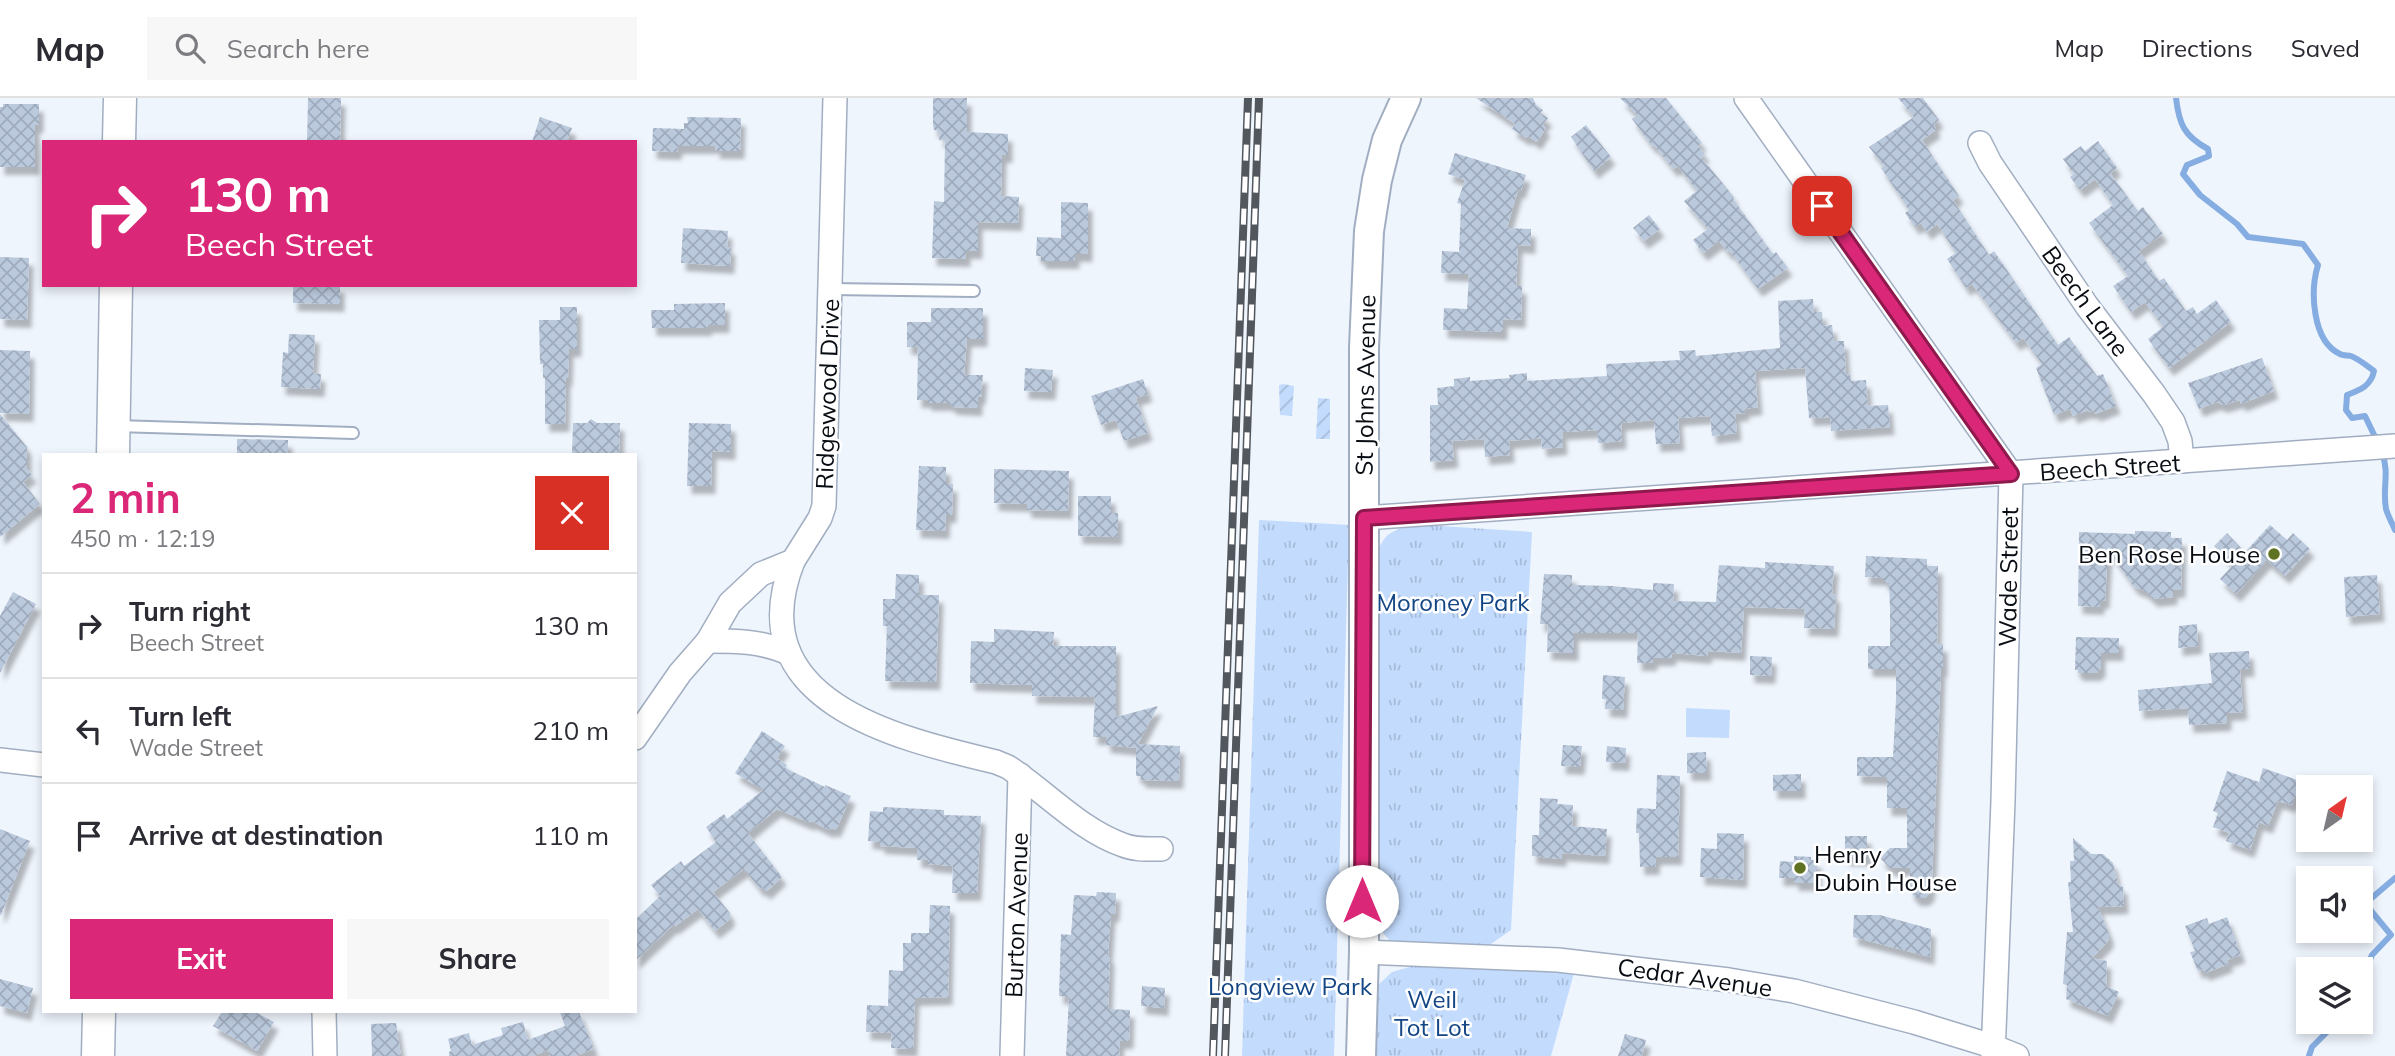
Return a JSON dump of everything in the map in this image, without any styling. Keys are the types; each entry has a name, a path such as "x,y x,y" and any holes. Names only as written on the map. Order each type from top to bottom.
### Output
{"main road":[{"path":"119,140 120,98"},
{"path":"113,441 116,287"},
{"path":"98,1056 99,1013"}],"street":[{"name":"Ridgewood Drive","path":"786,652 781,611 787,576 824,506 835,98"},
{"name":"St Johns Avenue","path":"1361,1056 1364,348 1368,231 1377,180 1388,140 1406,98"},
{"name":"Wade Street","path":"1746,98 2011,474 2003,801 1993,1051"},
{"name":"Beech Lane","path":"1980,144 1990,163 2087,306 2173,422 2180,441 2182,461"},
{"name":"Beech Street","path":"1364,518 2395,446"},
{"path":"637,735 680,673 708,641 730,603 761,574 793,561"},
{"path":"708,641 747,641 767,644 786,652 807,683 843,708 879,727 928,746 996,762 1020,775 1107,839 1140,849 1161,849"},
{"path":"0,760 42,765"},
{"name":"Burton Avenue","path":"1012,1056 1020,775"},
{"name":"Cedar Avenue","path":"1363,952 1558,960 1729,979 1914,1022 1993,1051 2017,1056"},
{"path":"324,1013 326,1056"}],"lane":[{"path":"831,289 974,291"},
{"path":"113,441 353,433"}],"green space":[{"path":"1279,385 1294,386 1292,416 1280,415"},
{"path":"1318,398 1330,399 1330,439 1316,439"},
{"name":"Longview Park","path":"1259,520 1349,525 1334,1056 1242,1056"},
{"name":"Moroney Park","path":"1425,525 1532,532 1511,930 1488,946 1408,944 1389,940 1377,926 1377,558 1379,548 1388,535 1400,529"},
{"path":"1686,708 1730,710 1729,738 1686,737"},
{"name":"Weil Tot Lot","path":"1420,964 1574,973 1551,1056 1375,1056 1377,986 1392,972"}],"building":[{"path":"308,98 341,98 340,140 307,140"},
{"path":"933,98 967,98 967,132 1008,134 1008,155 1002,155 1001,196 1019,197 1018,223 978,222 978,251 966,251 966,259 932,258 934,201 944,202 945,140 939,140 940,131 934,130"},
{"path":"1476,98 1533,98 1536,105 1543,110 1540,113 1548,118 1542,125 1546,128 1537,142 1528,136 1526,138 1512,129 1515,124"},
{"path":"1620,98 1666,98 1702,143 1698,146 1705,154 1701,157 1734,197 1773,254 1776,252 1788,268 1758,289 1730,251 1719,241 1703,253 1693,240 1708,229 1684,201 1697,191 1678,166 1673,169 1654,145 1652,146 1632,119 1637,115"},
{"path":"1898,98 1923,98 1939,120 1934,124 1936,130 1922,140 1959,196 1953,200 1989,255 1994,251 2058,345 2069,337 2097,376 2103,374 2116,406 2095,414 2094,410 2088,410 2073,416 2070,409 2054,415 2036,368 2042,364 2023,338 2016,343 1972,284 1966,288 1947,259 1956,253 1937,224 1927,232 1921,223 1915,227 1905,213 1909,210 1881,168 1884,166 1869,147 1914,117"},
{"path":"3,104 39,104 39,125 35,125 35,167 0,167 0,107 3,107"},
{"path":"540,117 572,128 568,140 533,140"},
{"path":"687,117 741,118 740,151 715,151 716,146 678,146 677,152 652,151 653,128 684,129 684,123 688,123"},
{"path":"1586,125 1611,157 1594,171 1571,137"},
{"path":"2098,141 2117,168 2110,173 2138,211 2143,207 2163,234 2139,251 2159,281 2164,278 2186,311 2193,307 2197,314 2216,300 2231,322 2169,368 2148,339 2163,327 2145,302 2131,312 2113,286 2128,276 2089,223 2113,205 2095,179 2080,190 2070,177 2074,174 2063,159 2081,146 2085,151"},
{"path":"1455,153 1526,175 1521,191 1518,190 1507,228 1531,229 1531,246 1518,245 1516,286 1522,286 1521,320 1503,319 1503,332 1443,330 1444,308 1467,309 1469,274 1441,273 1442,251 1459,252 1461,204 1457,203 1465,180 1448,174"},
{"path":"1061,202 1088,203 1088,254 1075,254 1075,261 1041,261 1041,256 1036,256 1037,237 1061,238"},
{"path":"1649,215 1660,229 1644,241 1633,228"},
{"path":"683,228 728,231 730,266 681,263"},
{"path":"0,257 29,258 27,320 0,319"},
{"path":"293,287 340,287 340,304 293,303"},
{"path":"1813,299 1814,312 1822,312 1823,326 1832,325 1834,341 1844,341 1846,374 1850,374 1851,381 1866,380 1868,406 1888,405 1890,427 1831,431 1830,417 1809,418 1805,368 1755,371 1758,407 1744,409 1745,413 1735,414 1737,433 1712,436 1710,416 1678,418 1680,443 1656,444 1654,420 1621,423 1622,441 1598,443 1597,430 1562,432 1563,447 1542,449 1541,438 1509,441 1510,455 1485,457 1484,439 1452,441 1454,460 1430,462 1430,405 1438,405 1437,388 1454,386 1454,379 1470,377 1470,381 1510,378 1509,375 1527,373 1527,381 1607,376 1606,364 1680,360 1679,351 1695,350 1696,356 1780,348 1778,301"},
{"path":"725,303 725,325 707,325 708,328 652,328 651,310 674,310 674,304"},
{"path":"560,307 577,307 577,349 569,349 565,424 545,424 545,378 543,364 540,364 539,320 560,320"},
{"path":"931,308 983,308 983,339 967,339 964,375 983,375 978,408 953,407 949,403 917,400 918,347 907,347 907,322 931,322"},
{"path":"289,334 315,335 313,373 321,374 320,389 281,387 283,352 288,353"},
{"path":"0,350 30,351 29,414 0,413"},
{"path":"2262,358 2274,391 2241,404 2240,400 2223,405 2217,402 2199,409 2188,383"},
{"path":"1025,368 1053,370 1051,392 1024,391"},
{"path":"1143,379 1148,394 1136,398 1148,433 1124,441 1116,420 1101,425 1091,396"},
{"path":"0,414 27,447 27,469 32,475 23,482 40,504 0,537"},
{"path":"591,419 597,423 620,423 619,453 572,453 573,423 587,423"},
{"path":"689,423 731,424 731,452 712,451 711,486 687,486"},
{"path":"237,439 288,440 288,453 237,453"},
{"path":"919,466 946,467 946,484 953,484 952,515 946,515 945,531 916,530"},
{"path":"994,469 1069,471 1068,511 1027,510 1027,504 994,503"},
{"path":"1078,496 1111,496 1111,513 1118,513 1118,537 1078,536"},
{"name":"Ben Rose House","path":"2270,525 2287,540 2293,533 2310,549 2285,576 2267,560 2236,594 2220,579 2232,566 2214,546 2227,533 2245,552"},
{"path":"2135,531 2171,532 2171,538 2182,538 2181,590 2173,590 2173,597 2153,599 2145,591 2134,587 2108,550 2105,601 2100,601 2100,607 2078,606 2079,532 2135,534"},
{"path":"1866,556 1927,559 1927,566 1938,566 1937,644 1943,644 1943,669 1932,878 1930,893 1925,898 1916,898 1910,892 1910,868 1890,868 1880,858 1890,848 1907,848 1907,808 1887,808 1887,777 1857,776 1857,757 1893,757 1896,700 1896,669 1868,669 1868,646 1890,646 1890,610 1889,583 1884,583 1884,578 1865,577"},
{"path":"1765,562 1834,566 1834,629 1804,628 1805,609 1744,607 1741,653 1708,651 1707,656 1672,653 1671,658 1653,658 1653,663 1637,663 1638,633 1574,633 1574,653 1547,652 1548,624 1540,624 1544,574 1572,575 1572,585 1653,590 1653,583 1674,584 1673,601 1716,602 1719,565 1765,568"},
{"path":"896,574 919,575 919,595 939,595 936,682 885,681 887,626 883,626 883,599 895,599"},
{"path":"2377,575 2380,614 2346,617 2344,577"},
{"path":"13,592 36,604 0,673 0,616"},
{"path":"2197,624 2198,646 2178,648 2179,626"},
{"path":"994,629 1054,632 1053,646 1116,646 1116,717 1158,706 1138,744 1180,746 1179,781 1141,780 1141,776 1136,776 1136,748 1106,745 1106,737 1093,737 1095,697 1032,696 1032,685 970,683 971,641 994,642"},
{"path":"2076,637 2119,638 2119,653 2101,653 2101,670 2098,670 2098,673 2078,673 2078,670 2075,670"},
{"path":"2249,651 2250,669 2240,669 2243,712 2227,713 2227,723 2189,725 2188,708 2139,711 2138,690 2212,683 2209,653"},
{"path":"1750,656 1772,657 1771,676 1750,675"},
{"path":"1603,675 1625,677 1623,710 1605,709 1606,699 1602,699"},
{"path":"762,731 785,746 777,758 787,765 785,768 851,796 836,830 829,830 777,809 748,833 782,877 766,892 762,887 760,889 744,869 713,892 730,913 730,919 715,931 698,909 674,927 673,925 637,959 637,918 660,896 651,885 681,861 684,866 716,842 706,827 724,814 727,819 763,790 735,773"},
{"path":"1563,745 1582,746 1580,767 1561,766"},
{"path":"1607,746 1626,748 1625,763 1606,762"},
{"path":"1706,752 1707,773 1687,773 1687,753"},
{"path":"2263,768 2296,780 2296,793 2292,805 2278,801 2268,826 2259,822 2250,850 2226,841 2229,833 2213,827 2218,813 2213,811 2227,771 2259,782"},
{"path":"1801,774 1801,791 1773,791 1773,775"},
{"path":"1657,775 1680,776 1678,857 1656,857 1655,867 1640,867 1639,833 1636,833 1637,808 1656,809"},
{"path":"1540,798 1558,799 1557,804 1573,805 1572,826 1607,829 1605,856 1562,853 1562,859 1532,856 1532,835 1539,835"},
{"path":"883,807 944,810 944,815 981,816 977,893 952,893 953,866 928,864 928,860 917,860 917,848 880,846 880,842 868,841 870,811 883,812"},
{"path":"0,829 30,841 1,915 0,915"},
{"path":"1717,833 1744,834 1743,880 1700,877 1701,848 1717,849"},
{"path":"1845,836 1867,836 1867,858 1845,858"},
{"path":"2073,838 2091,854 2103,854 2113,863 2118,884 2123,887 2124,906 2098,907 2109,940 2092,958 2107,961 2106,986 2119,992 2108,1016 2066,999 2067,985 2063,984 2067,932 2073,932 2068,882 2071,882 2070,861 2074,861"},
{"name":"Henry Dubin House","path":"1794,856 1817,860 1817,883 1794,883 1794,878 1779,878 1780,861 1794,862"},
{"path":"1097,892 1116,893 1115,914 1111,914 1108,956 1108,1009 1130,1010 1129,1041 1120,1041 1119,1056 1066,1056 1069,997 1059,996 1061,934 1071,935 1074,895 1096,896"},
{"path":"930,905 950,906 948,997 915,998 913,1049 891,1048 892,1033 866,1032 867,1005 888,1006 889,970 903,971 903,943 911,943 911,933 929,933"},
{"path":"1854,915 1880,915 1931,929 1930,957 1853,937"},
{"path":"2227,917 2241,955 2227,960 2229,964 2205,973 2203,969 2198,971 2190,952 2195,951 2185,926 2207,918 2209,924"},
{"path":"0,979 33,988 27,1013 0,1006"},
{"path":"1142,986 1165,988 1164,1008 1141,1006"},
{"path":"221,1013 257,1013 274,1022 257,1051 213,1026"},
{"path":"560,1013 579,1013 594,1049 575,1056 550,1056 548,1050 533,1056 449,1056 451,1051 448,1039 469,1033 472,1045 503,1035 501,1028 523,1022 528,1040 565,1026"},
{"path":"396,1023 401,1056 372,1056 371,1024"},
{"path":"1625,1034 1646,1040 1642,1056 1618,1056"}],"waterway":[{"path":"2176,98 2184,128 2193,139 2208,149 2209,156 2187,165 2183,174 2200,195 2237,224 2248,237 2303,244 2318,265 2314,301 2324,338 2331,348 2340,354 2354,357 2374,371 2368,384 2347,395 2346,410 2352,418 2365,416 2378,443"},
{"path":"2382,453 2386,509 2395,530"},
{"path":"2371,957 2391,935 2367,902 2395,878"},
{"path":"2309,1056 2312,1047 2325,1034"}],"railway":[{"path":"1213,1056 1248,98"},
{"path":"1225,1056 1259,98"}],"place":[{"name":"Ben Rose House","path":"2274,554"},
{"name":"Henry Dubin House","path":"1800,868"}],"route":[{"path":"1362,901 1364,518 2011,474 1822,206"}]}
